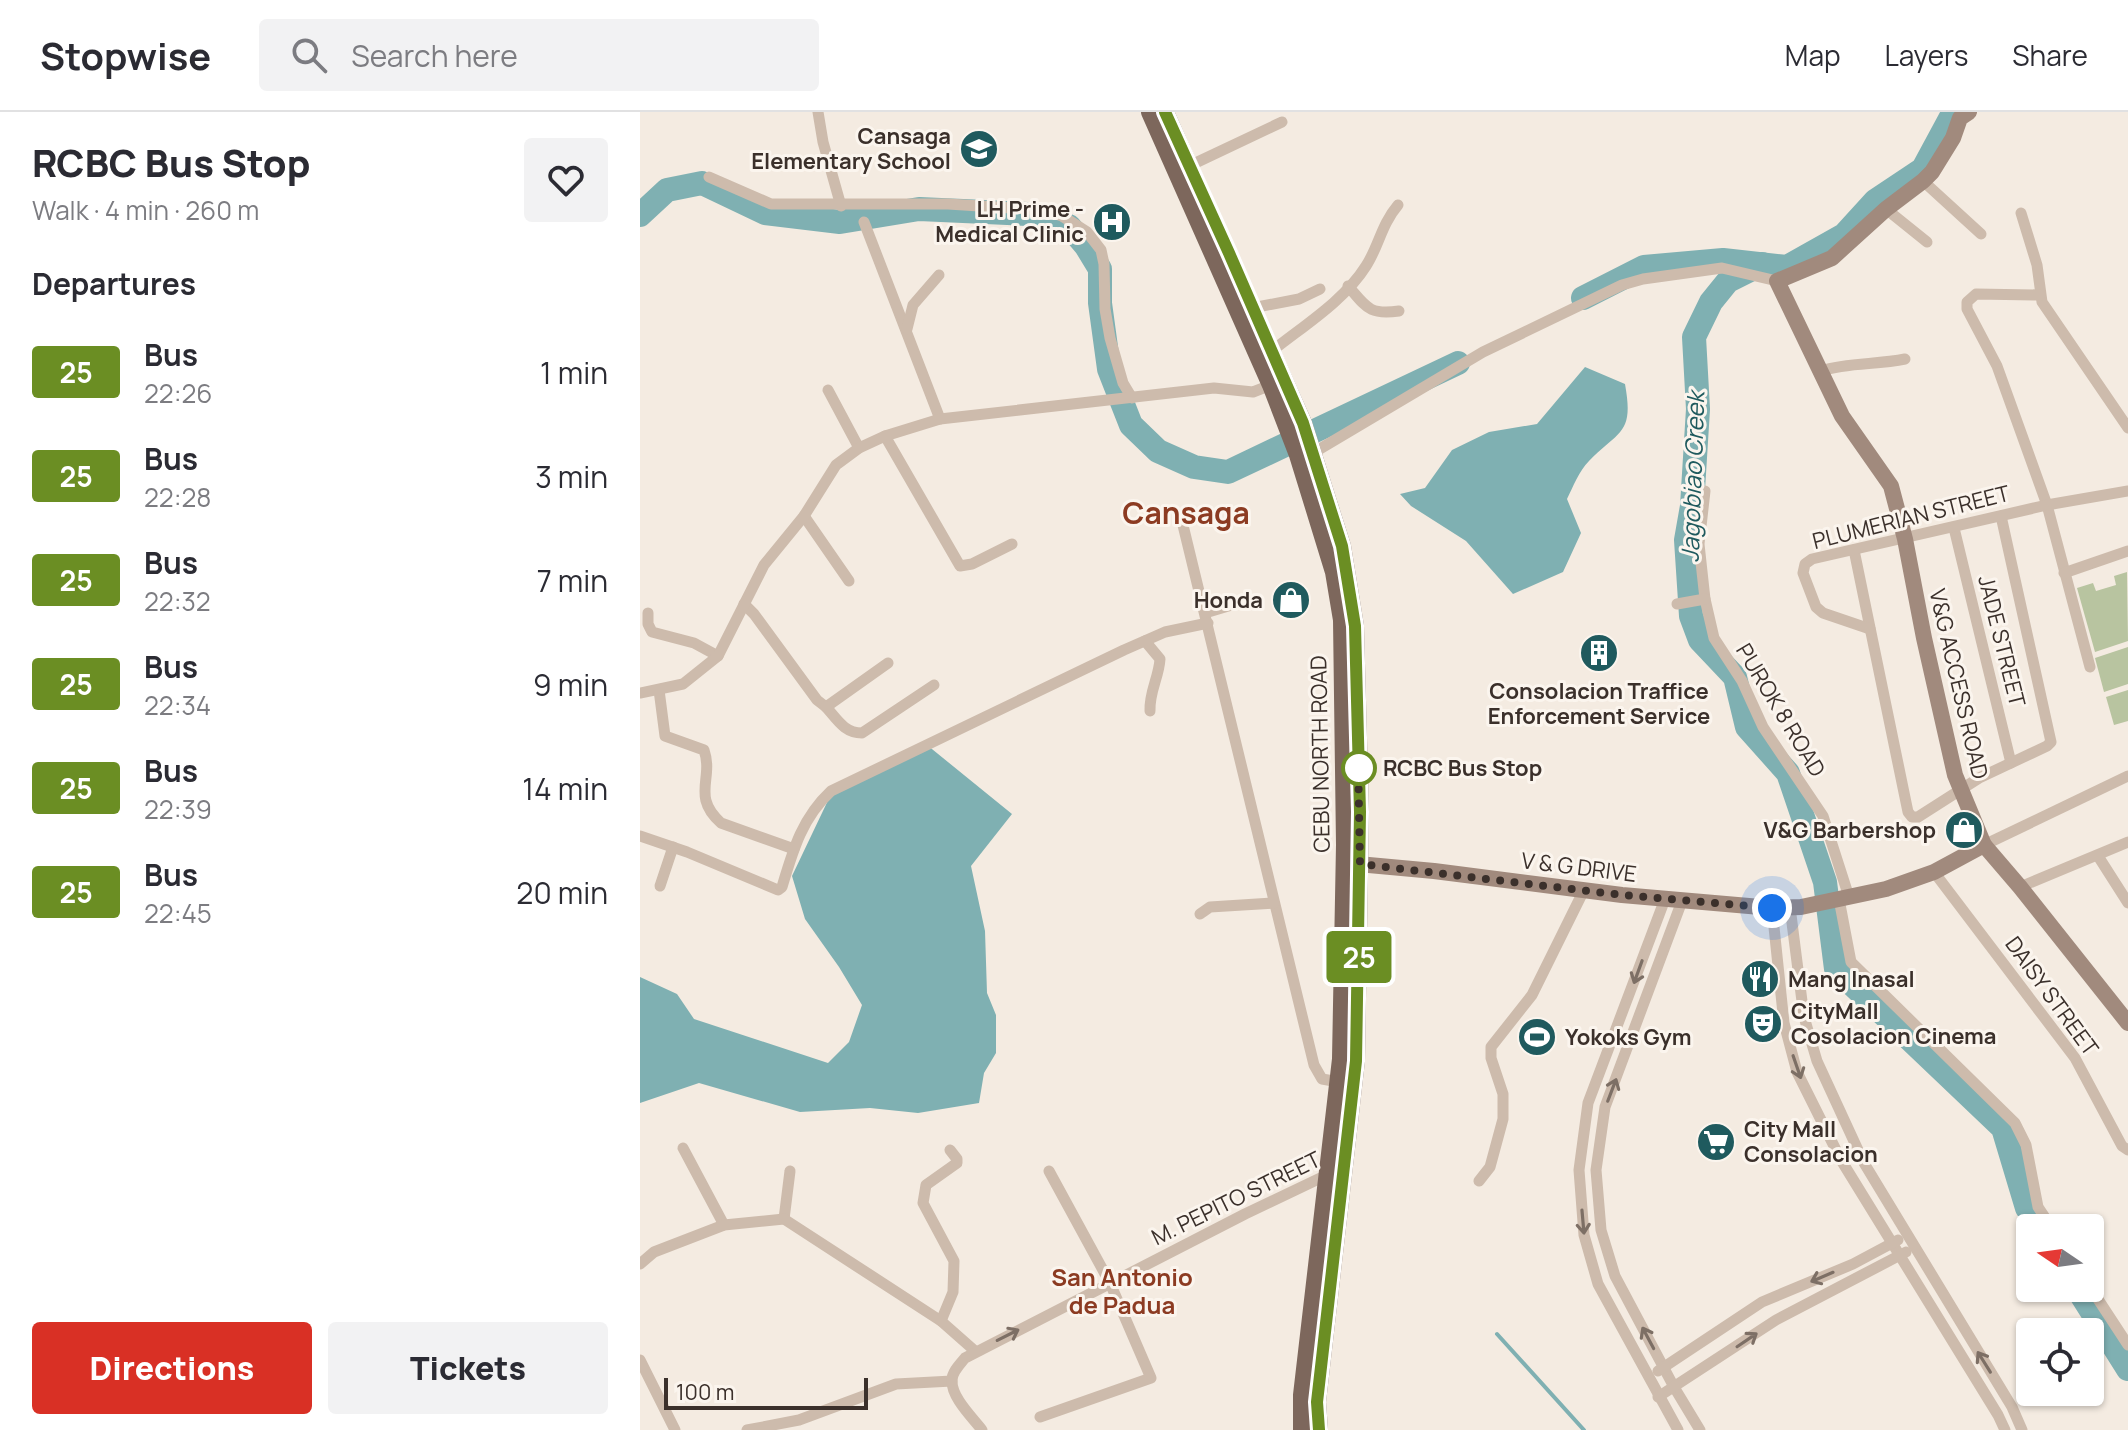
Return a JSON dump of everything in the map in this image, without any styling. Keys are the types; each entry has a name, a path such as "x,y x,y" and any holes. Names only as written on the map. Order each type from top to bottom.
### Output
{"main road":[{"name":"CEBU NORTH ROAD","path":"1150,112 1271,385 1308,453 1342,546 1355,626 1352,868 1356,1061 1302,1395 1302,1430"},
{"name":"CEBU NORTH ROAD","path":"1165,112 1272,351 1295,426"},
{"name":"CEBU NORTH ROAD","path":"1319,1430 1317,1402 1337,1171 1339,1082 1352,868"}],"street":[{"path":"818,112 841,206"},
{"path":"1308,453 1483,352 1622,285 1722,268 1770,278 1832,258 1932,172 1953,138 1960,118 1969,112"},
{"path":"1189,166 1282,122"},
{"path":"709,177 771,204 948,204 1044,210 1062,216 1087,232 1101,250 1110,338 1129,398"},
{"path":"1923,181 1981,234"},
{"path":"1272,351 1338,298 1365,267 1385,221 1398,205"},
{"path":"1886,209 1927,242"},
{"path":"2021,213 2037,265 2040,295 2128,428"},
{"path":"864,222 940,419"},
{"path":"907,330 913,305 939,275"},
{"name":"V&G ACCESS ROAD","path":"1770,278 1842,416 1891,486 1961,792 1984,845 2128,1023"},
{"path":"1348,286 1372,312 1399,311"},
{"path":"1252,308 1299,299 1320,289"},
{"path":"2040,295 1976,294 1967,302 1967,309 1997,366 2047,505 2090,667"},
{"path":"1821,371 1831,367 1905,359"},
{"path":"640,693 683,684 718,656 764,565 804,516 836,465 859,448 885,436 940,419 1214,388 1253,392 1271,385"},
{"path":"828,390 859,448"},
{"path":"885,436 960,566 972,564 1012,544"},
{"name":"PUROK 8 ROAD","path":"1705,491 1699,544 1700,600 1714,638 1742,681 1763,727 1823,816 1829,902 1851,962 2015,1123 2026,1145 2038,1207 2043,1214"},
{"name":"PLUMERIAN STREET","path":"1870,629 1823,613 1816,607 1803,573 1805,564 1812,559 2047,505 2128,491"},
{"path":"804,516 849,581"},
{"path":"1854,550 1908,812 1912,817 1918,817 1979,778 2047,746 2051,737 2001,516"},
{"path":"1181,517 1314,1065 1322,1079 1339,1082"},
{"name":"JADE STREET","path":"1954,528 2011,763"},
{"path":"2064,573 2128,551"},
{"path":"1679,604 1700,600"},
{"path":"640,836 778,890 782,887 803,824 831,791 1145,641 1245,601"},
{"path":"744,604 817,700 852,733 862,733 934,685"},
{"path":"648,613 652,632 694,643 718,656"},
{"path":"1145,641 1160,659 1150,696 1150,711"},
{"path":"826,707 888,663"},
{"path":"659,690 665,736 704,750 707,758 703,792 713,816 721,823 794,849"},
{"path":"1984,845 2128,776"},
{"path":"2020,887 2128,842"},
{"name":"V & G DRIVE","path":"1352,868 1672,905 1772,913 1790,912 1886,889 1934,872 1984,845"},
{"path":"660,886 673,847"},
{"path":"2098,856 2128,903"},
{"name":"DAISY STREET","path":"1934,872 2075,1058 2122,1146 2128,1150"},
{"path":"1479,1181 1490,1167 1503,1119 1503,1094 1491,1058 1491,1047 1532,995 1582,895"},
{"path":"1200,914 1210,907 1274,903"},
{"path":"1672,905 1605,1107 1596,1170 1601,1230 1615,1276 1700,1430"},
{"path":"1672,905 1588,1103 1579,1170 1584,1235 1598,1284 1678,1430"},
{"path":"1790,912 1804,1017 1817,1061 1864,1163 2012,1407 2022,1430"},
{"path":"1772,913 1784,1023 1797,1072 1841,1160 2005,1430"},
{"path":"683,1148 724,1225"},
{"path":"941,1321 953,1292 954,1261 923,1203 926,1185 957,1163 950,1150"},
{"path":"784,1219 790,1171"},
{"path":"1040,1417 1151,1378 1110,1283 1049,1171"},
{"name":"M. PEPITO STREET","path":"952,1381 954,1372 975,1351 1245,1214 1337,1171"},
{"path":"640,1264 654,1252 724,1225 784,1219 941,1321 975,1351"},
{"path":"1648,1377 1762,1302 1853,1264 1906,1236"},
{"path":"1658,1397 1776,1320 1913,1247"},
{"path":"2100,1302 2128,1345"},
{"path":"640,1360 675,1430"},
{"path":"747,1430 799,1420 896,1384 952,1381 956,1394 980,1430"}],"green space":[{"path":"2127,572 2128,641 2095,652 2077,588 2093,583 2096,591 2116,585 2114,576"},
{"path":"2128,647 2128,684 2104,692 2095,658"},
{"path":"2128,690 2128,721 2114,725 2106,697"}],"water":[{"path":"1585,367 1625,384 1626,422 1622,430 1585,465 1567,499 1581,533 1563,572 1513,594 1466,541 1411,506 1400,494 1425,488 1452,450 1489,432 1537,424"},
{"path":"927,745 1012,814 971,866 985,931 987,993 996,1015 996,1053 984,1073 979,1103 918,1113 870,1108 800,1112 699,1083 640,1103 640,977 677,994 694,1019 828,1063 849,1042 862,1005 805,919 792,876 832,792"}],"waterway":[{"path":"1583,298 1644,267 1723,260 1787,267 1844,235 1875,201 1923,169 1951,117 1958,112"},
{"path":"640,215 667,190 702,183 765,213 840,222 919,209 1027,214 1069,226 1100,269 1100,303 1109,369 1131,425 1158,451 1194,467 1228,472 1458,363"},
{"name":"Jagobiao Creek","path":"1762,264 1728,281 1711,302 1694,337 1698,409 1692,506 1686,540 1691,616 1700,640 1735,677 1747,727 1788,773 1825,882 1836,969 2003,1128 2031,1214"},
{"name":"Jagobiao Creek","path":"2086,1302 2128,1369"},
{"path":"1497,1334 1584,1430"}],"bus line":[{"name":"25","path":"1165,112 1303,423 1342,546 1355,626 1360,812 1356,1061 1317,1402 1319,1430"}],"place":[{"name":"Cansaga Elementary School","path":"979,149"},
{"name":"LH Prime - Medical Clinic","path":"1112,222"},
{"name":"Honda","path":"1291,600"},
{"name":"Consolacion Traffice Enforcement Service","path":"1599,653"},
{"name":"RCBC Bus Stop","path":"1359,768"},
{"name":"V&G Barbershop","path":"1964,830"},
{"name":"Mang Inasal","path":"1760,979"},
{"name":"CityMall Cosolacion Cinema","path":"1763,1024"},
{"name":"Yokoks Gym","path":"1537,1037"},
{"name":"City Mall Consolacion","path":"1716,1142"}],"district":[{"name":"Cansaga","path":"1186,512"},
{"name":"San Antonio de Padua","path":"1122,1290"}],"route":[{"path":"1359,768 1358,757 1360,864 1622,895 1772,908"}]}
